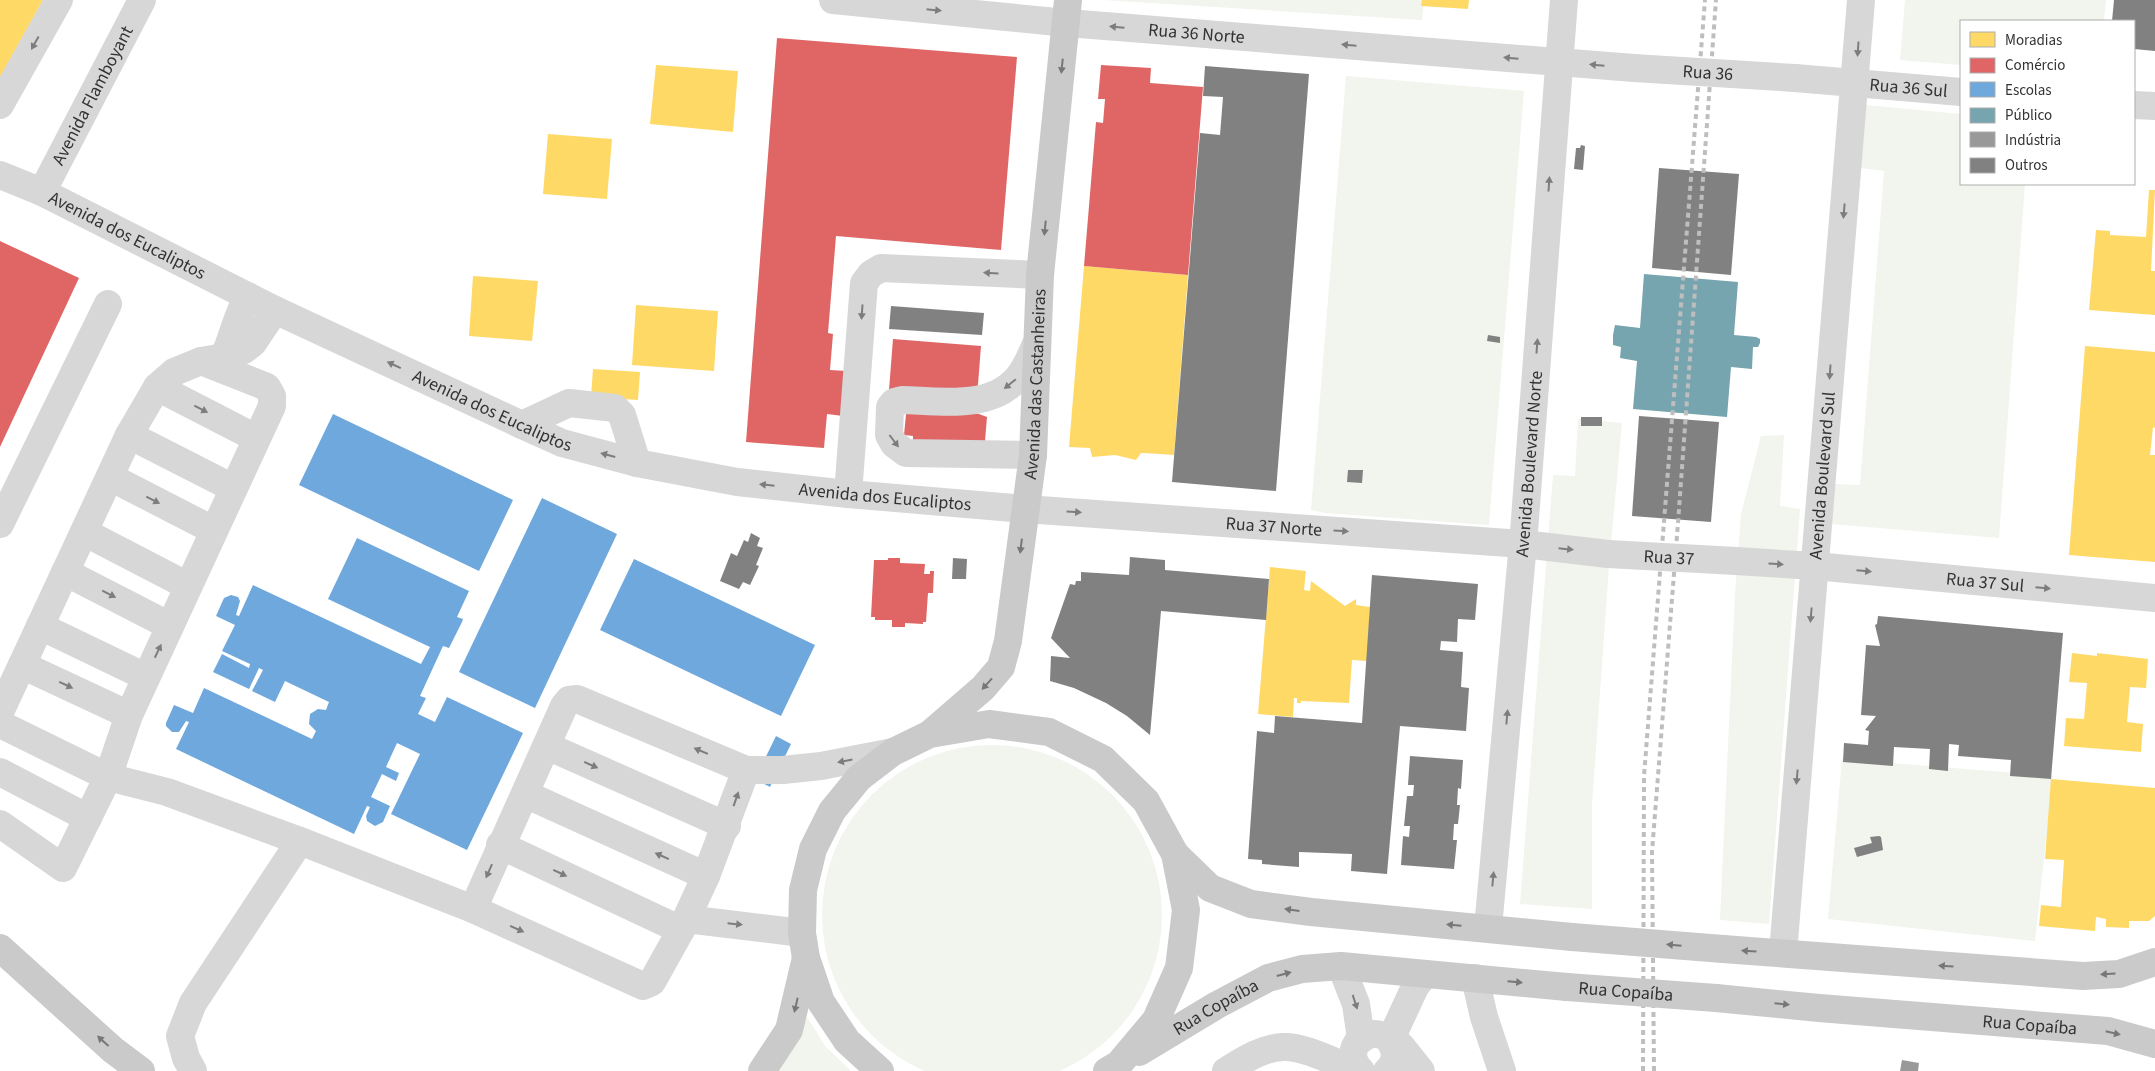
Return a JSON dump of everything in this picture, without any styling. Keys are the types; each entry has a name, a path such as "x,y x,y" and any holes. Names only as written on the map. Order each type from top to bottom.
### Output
{"main road":[{"name":"Avenida das Castanheiras","path":"930,734 984,688 1002,666 1010,632 1033,456 1040,275 1067,11"},
{"path":"762,1071 789,1030 804,945 803,890 817,842 832,811 859,778 893,752 930,734 989,724 1048,732 1103,759 1146,801 1175,854 1210,888 1251,904 1311,912 1572,936 2082,976 2119,974 2155,962"},
{"path":"1113,1067 1156,1020 1180,968 1186,910 1175,854"},
{"path":"804,945 821,1002 847,1041 880,1071"},
{"path":"0,948 113,1050 141,1071"},
{"name":"Rua Copaíba","path":"1113,1067 1268,978 1302,969 1341,966 1567,987 2089,1029 2108,1031 2155,1044"}],"street":[{"path":"0,105 59,0"},
{"name":"Avenida Flamboyant","path":"42,192 142,0"},
{"name":"Rua 36 Norte","path":"833,0 1067,11 1560,62"},
{"name":"Avenida Boulevard Norte","path":"1488,928 1523,544 1564,0"},
{"name":"Avenida Boulevard Sul","path":"1782,953 1861,0"},
{"name":"Rua 36","path":"1560,62 1855,83"},
{"name":"Rua 36 Sul","path":"1855,83 1960,92"},
{"path":"2135,105 2155,106"},
{"name":"Avenida dos Eucaliptos","path":"0,175 42,192 275,310 562,442 637,463 737,482 848,494 1025,509"},
{"path":"848,494 864,283 871,274 881,268 1040,275"},
{"path":"212,359 236,325 238,313 248,296"},
{"path":"0,524 108,304"},
{"path":"0,712 129,435 157,387 174,372 244,350 253,343 275,310"},
{"path":"1033,456 906,453 894,444 889,435 890,408 894,402 902,400 968,401 991,397 1011,385 1022,373 1036,344"},
{"path":"0,824 63,868 108,778 128,715 232,488 272,406 272,396 267,387 212,359"},
{"path":"157,387 256,438"},
{"path":"522,425 570,403 616,408 622,415 637,463"},
{"path":"129,435 232,488"},
{"path":"110,477 213,530"},
{"name":"Rua 37 Norte","path":"1025,509 1523,544"},
{"path":"84,532 188,586"},
{"name":"Rua 37","path":"1523,544 1608,554 1815,566"},
{"name":"Rua 37 Sul","path":"1815,566 2155,598"},
{"path":"65,572 170,626"},
{"path":"40,626 146,677"},
{"path":"22,664 128,715"},
{"path":"472,909 564,706 569,700 577,699 746,770 783,770 821,766 893,752"},
{"path":"0,724 108,778 167,792 300,841 472,909 644,986 652,982 684,925 727,826 746,770"},
{"path":"546,746 727,826"},
{"path":"0,772 88,818"},
{"path":"525,794 706,876"},
{"path":"193,1071 186,1058 180,1036 193,1004 300,841"},
{"path":"500,846 684,925 804,945"},
{"path":"1341,966 1356,1004 1359,1041"},
{"path":"1391,1043 1415,987 1425,974"},
{"path":"1475,978 1484,1017 1502,1071"},
{"path":"1359,1071 1353,1055 1359,1041 1363,1037 1374,1033 1386,1037 1395,1052 1394,1060 1387,1071"},
{"path":"1301,1050 1334,1043 1359,1041"},
{"path":"1391,1043 1402,1046 1421,1071"},
{"path":"1226,1071 1248,1058 1267,1050 1284,1047 1301,1050 1359,1071"}],"shaded area":[{"path":"1103,0 1424,0 1422,20"},
{"path":"1905,0 2106,0 2104,20 1960,20 1960,65 1900,60"},
{"path":"1346,76 1524,91 1489,525 1325,513 1311,510"},
{"path":"1865,105 1960,114 1960,185 2025,185 1999,538 1831,524 1834,484 1860,485 1884,171 1860,168"},
{"path":"1578,419 1622,423 1609,566 1592,805 1592,909 1520,904 1553,475 1575,476"},
{"path":"1784,435 1780,506 1800,509 1769,924 1720,920 1735,594 1741,514 1761,436"},
{"path":"992,745 1025,748 1072,765 1100,784 1123,807 1142,835 1159,882 1162,915 1159,948 1142,995 1123,1023 1100,1046 1072,1065 1057,1072 927,1072 912,1065 884,1046 872,1035 851,1009 835,980 825,948 823,932 822,915 825,882 842,835 861,807 884,784 912,765 959,748 975,746"},
{"path":"1842,759 2053,776 2035,941 1828,919"},
{"path":"807,1017 825,1046 851,1071 777,1071 798,1041"}],"building: Moradias":[{"path":"0,0 43,0 0,78"},
{"path":"1422,0 1469,0 1468,9 1421,6"},
{"path":"656,65 738,71 733,132 650,124"},
{"path":"548,134 612,139 607,199 543,194"},
{"path":"2149,190 2155,190 2151,271 2155,271 2155,315 2089,310 2096,230 2110,231 2110,235 2146,237"},
{"path":"1084,266 1188,275 1174,455 1141,453 1136,460 1115,455 1092,457 1090,448 1069,447"},
{"path":"473,276 538,281 532,341 469,336"},
{"path":"636,305 718,311 714,371 632,365"},
{"path":"2085,346 2155,352 2155,428 2153,427 2150,455 2155,455 2155,562 2069,555"},
{"path":"593,369 640,372 638,400 591,397"},
{"path":"1270,567 1306,571 1304,590 1310,591 1311,581 1345,606 1356,599 1356,605 1370,607 1367,661 1352,660 1349,703 1301,701 1301,703 1297,703 1297,698 1294,698 1293,717 1258,714"},
{"path":"2072,653 2097,656 2097,653 2148,659 2146,688 2130,687 2127,722 2143,724 2141,752 2064,746 2066,718 2084,719 2087,683 2069,682"},
{"path":"2051,779 2155,788 2155,916 2149,921 2129,921 2129,928 2106,927 2106,919 2096,917 2095,931 2039,926 2041,905 2061,907 2064,860 2045,859"}],"building: Comércio":[{"path":"777,38 1017,57 1001,250 836,236 828,333 833,334 830,370 847,371 843,416 827,414 824,448 746,442"},
{"path":"1101,65 1151,68 1150,83 1203,87 1188,275 1084,266 1096,122 1103,123 1105,99 1098,99"},
{"path":"0,241 79,278 0,447"},
{"path":"893,339 981,346 977,397 889,390"},
{"path":"907,404 979,414 987,417 985,441 913,444 913,436 904,435"},
{"path":"888,558 900,558 900,563 925,564 924,574 930,574 930,571 934,571 933,593 928,593 926,622 923,622 923,624 905,623 905,627 892,627 892,620 875,620 875,617 871,617 874,560 888,560"}],"building: Escolas":[{"path":"333,414 513,500 479,571 299,485"},
{"path":"542,498 617,534 535,708 459,672"},
{"path":"357,538 469,591 457,617 463,619 462,622 449,648 443,646 420,696 426,698 418,714 435,722 447,697 523,733 467,850 391,814 420,754 397,743 386,767 399,773 396,781 382,774 371,797 390,806 383,822 375,826 367,821 366,816 370,807 367,806 354,834 176,749 189,722 186,721 179,732 172,732 166,726 174,705 193,713 204,688 312,739 316,731 309,724 310,714 318,709 326,710 329,702 285,681 275,702 252,691 263,670 259,668 249,689 213,672 222,654 249,668 250,664 222,651 235,625 216,616 224,598 231,595 238,597 240,601 236,615 239,616 253,585 421,664 430,647 328,599"},
{"path":"634,559 815,645 781,716 600,630"},
{"path":"776,736 791,744 770,787 755,779"}],"building: Público":[{"path":"1644,274 1738,282 1734,335 1756,337 1760,339 1760,343 1758,347 1753,347 1752,369 1731,367 1727,417 1633,409 1637,361 1620,358 1621,347 1613,345 1613,335 1615,325 1640,328"}],"building: Indústria":[{"path":"1902,1060 1919,1063 1918,1071 1900,1071"}],"building: Outros":[{"path":"2114,0 2155,0 2155,51 2135,49 2135,20 2112,20"},
{"path":"1205,66 1309,74 1276,491 1172,482 1200,133 1220,135 1223,97 1203,96"},
{"path":"1581,145 1585,146 1583,170 1574,169 1576,148 1580,148"},
{"path":"1659,168 1739,174 1731,275 1652,268"},
{"path":"891,306 984,313 982,335 889,329"},
{"path":"1488,335 1500,337 1500,343 1487,341"},
{"path":"1639,416 1719,422 1711,522 1632,516"},
{"path":"1581,417 1602,417 1602,426 1581,426"},
{"path":"1348,470 1363,470 1362,483 1347,482"},
{"path":"751,533 760,538 757,546 763,548 756,565 759,566 750,585 743,582 739,589 720,581 731,553 737,556 744,540 748,542"},
{"path":"1130,557 1165,560 1165,570 1269,579 1266,620 1161,611 1150,735 1127,716 1106,703 1074,688 1050,681 1051,656 1070,658 1051,638 1070,584 1075,585 1076,581 1081,581 1081,572 1129,575"},
{"path":"953,558 967,559 966,579 952,579"},
{"path":"1372,575 1478,584 1475,620 1458,619 1457,642 1441,641 1440,650 1463,652 1461,687 1469,688 1466,731 1400,726 1387,874 1351,871 1352,854 1299,852 1299,867 1262,864 1262,860 1248,859 1257,731 1274,733 1275,716 1362,723"},
{"path":"1878,616 2063,633 2051,779 2010,776 2011,760 1958,756 1959,745 1949,744 1948,771 1929,769 1930,749 1894,747 1893,766 1843,762 1844,743 1868,745 1869,731 1865,730 1876,716 1861,715 1866,645 1880,646 1875,625 1877,624"},
{"path":"1410,756 1463,760 1461,789 1458,788 1457,805 1460,805 1458,824 1454,824 1453,840 1457,840 1454,869 1401,865 1403,836 1409,837 1410,826 1404,826 1407,796 1413,796 1414,785 1408,785"},
{"path":"1870,837 1881,837 1883,850 1857,857 1854,848 1872,843"}],"railway":[{"path":"1643,1071 1644,776 1705,0"},
{"path":"1654,1071 1652,852 1716,0"}]}
